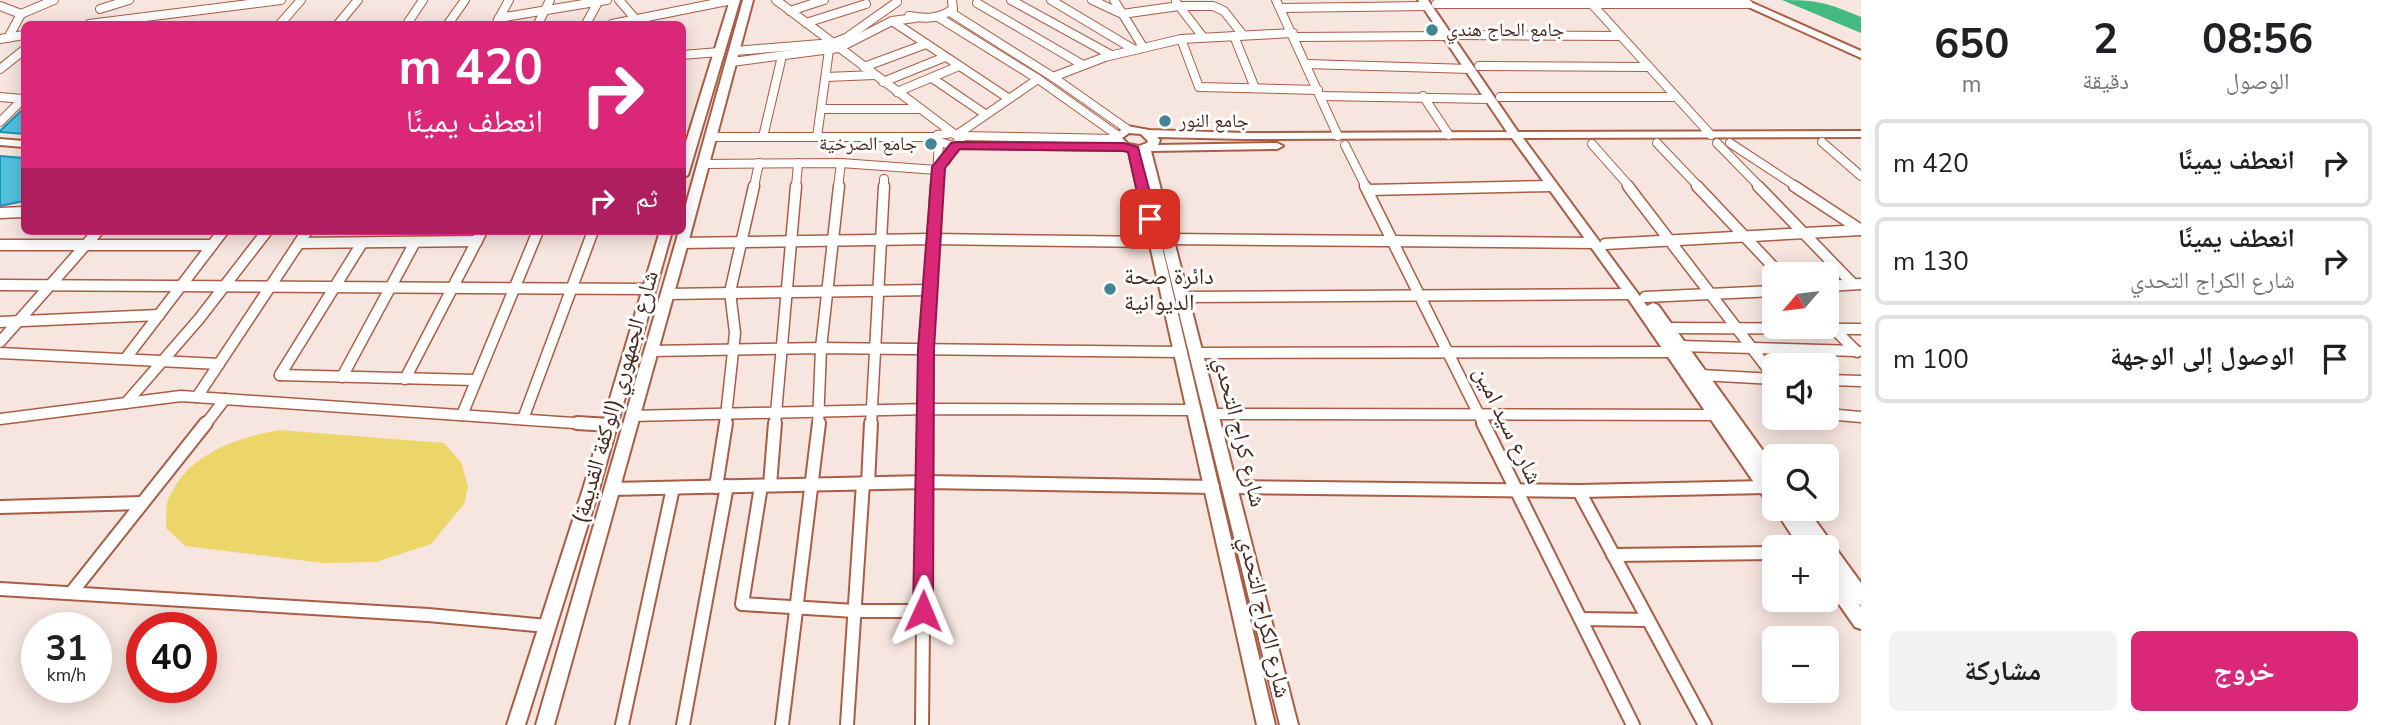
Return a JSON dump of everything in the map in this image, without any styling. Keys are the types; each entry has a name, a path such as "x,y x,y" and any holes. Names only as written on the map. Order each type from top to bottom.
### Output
{"main road":[{"path":"687,145 698,125 734,0"},
{"name":"شارع الجمهوري (الوكفة القديمة)","path":"686,228 748,0"},
{"path":"1746,1 1842,43 1861,55"},
{"path":"1429,3 1524,140 1676,349 1717,415 1762,474"},
{"path":"1842,43 1861,48"},
{"path":"698,125 713,132"},
{"path":"1130,143 1149,133 1342,140 1449,135 1592,144 1714,139 1730,142 1861,141"},
{"name":"شارع الكراج التحدي","path":"1149,133 1154,139 1130,143 1162,240 1189,353 1195,410 1266,725"},
{"path":"1130,143 1714,139 1861,134"},
{"path":"1524,140 1552,186 1600,244"},
{"path":"0,142 21,146"},
{"path":"0,150 21,146"},
{"path":"686,174 702,170"},
{"name":"شارع الجمهوري (الوكفة القديمة)","path":"516,725 610,425 665,235"},
{"name":"شارع الجمهوري (الوكفة القديمة)","path":"545,725 684,235"},
{"name":"شارع كراج التحدي","path":"1162,240 1183,297 1189,353 1212,414 1289,725"},
{"path":"1638,296 1667,328 1676,349 1701,375 1762,471"},
{"path":"1839,567 1861,597"},
{"path":"1839,590 1861,621"},
{"path":"540,648 567,648"}],"street":[{"path":"4,39 21,14 54,0"},
{"path":"100,9 130,0"},
{"path":"120,21 281,0"},
{"path":"283,21 301,0"},
{"path":"340,21 358,0"},
{"path":"409,21 423,0"},
{"path":"450,21 466,0"},
{"path":"497,21 509,0"},
{"path":"540,21 550,0"},
{"path":"497,21 607,0"},
{"path":"619,0 637,21"},
{"path":"642,21 734,0"},
{"path":"702,170 759,163 841,163 938,168 961,141 958,135 834,47 776,0"},
{"path":"790,11 824,0"},
{"path":"951,11 954,6 952,0"},
{"path":"1011,0 1111,55"},
{"path":"1051,0 1133,49"},
{"path":"1092,0 1122,14 1177,3 1219,8 1243,35"},
{"path":"1114,0 1143,47"},
{"name":"شارع سيد امين","path":"1276,0 1342,140 1633,725"},
{"path":"734,56 834,47 898,1 901,13 915,18"},
{"path":"734,56 782,56 834,47 892,21 938,17 982,1 1083,65"},
{"path":"1280,9 1429,3 1746,1"},
{"path":"588,21 598,2"},
{"path":"806,23 865,2 879,16"},
{"path":"1590,2 1714,139 1857,284"},
{"path":"1177,3 1203,37"},
{"path":"0,6 21,14"},
{"path":"951,11 1053,77 1130,143"},
{"path":"157,21 158,16"},
{"path":"938,17 1038,79 1130,143"},
{"path":"892,21 1007,98"},
{"path":"1234,36 1255,88"},
{"path":"1053,77 1133,49 1203,37 1620,36"},
{"path":"1181,39 1199,87 1495,98 1675,97"},
{"path":"864,67 926,44"},
{"path":"817,137 826,77 834,47"},
{"path":"0,69 21,52"},
{"path":"686,55 719,52"},
{"path":"763,137 782,56"},
{"path":"883,82 946,57"},
{"path":"1307,64 1475,68 1648,67"},
{"path":"897,92 959,66"},
{"path":"826,77 875,75"},
{"path":"932,78 985,114"},
{"path":"958,135 1007,98 1038,79"},
{"path":"1423,96 1449,135"},
{"path":"0,97 21,99"},
{"path":"0,122 21,102"},
{"path":"821,109 918,108"},
{"path":"922,725 926,349 938,168 937,139 930,117"},
{"path":"713,132 763,137 937,139 958,135 1130,143"},
{"path":"937,139 955,146 1130,143"},
{"path":"682,243 932,239 1600,244 1861,230 1730,142"},
{"path":"1822,142 1861,176"},
{"path":"1657,143 1768,262"},
{"path":"1592,144 1669,239 1762,361"},
{"path":"683,725 722,487 736,307 730,292 759,163"},
{"path":"799,163 790,241 777,412 766,486 742,604 855,611 923,611"},
{"path":"782,725 820,411 821,348 841,163"},
{"path":"847,725 872,410 884,179"},
{"path":"1368,190 1552,186"},
{"path":"0,213 21,212"},
{"path":"0,342 94,235"},
{"path":"126,358 220,235"},
{"path":"126,403 226,288 264,235"},
{"path":"197,397 304,235"},
{"path":"462,415 474,380 536,235"},
{"path":"523,419 591,235"},
{"path":"299,243 415,242 480,236"},
{"path":"405,379 480,236"},
{"path":"342,377 415,242"},
{"path":"362,243 280,375 474,380"},
{"path":"0,245 212,245"},
{"path":"1839,285 1857,284"},
{"path":"0,285 649,289"},
{"path":"668,294 930,290"},
{"path":"1183,297 1638,296 1762,291"},
{"path":"0,322 159,315"},
{"path":"1667,328 1762,327"},
{"path":"1839,327 1861,329"},
{"path":"1839,334 1859,353"},
{"path":"650,351 821,348 875,351 926,349 1449,353 1753,349 1859,353"},
{"path":"0,353 219,364"},
{"path":"1701,375 1762,378"},
{"path":"1839,380 1861,381"},
{"path":"0,419 197,397 610,425"},
{"path":"72,592 225,399"},
{"path":"631,416 926,409 1195,410"},
{"path":"1212,414 1717,415"},
{"path":"1839,415 1861,417"},
{"path":"612,489 925,481 1213,487"},
{"path":"1230,487 1579,491 1762,487"},
{"path":"622,725 673,488"},
{"path":"1579,491 1706,725"},
{"path":"0,507 142,503"},
{"path":"1613,555 1762,553"},
{"path":"0,589 428,615 547,626"},
{"path":"1581,620 1648,620"}],"shaded area":[{"path":"1782,0 1823,3 1840,8 1861,17 1861,33"},
{"path":"279,430 444,443 461,462 468,487 464,504 431,544 376,562 323,563 185,546 166,528 168,500 176,484 199,460 229,444"}],"building":[{"path":"21,111 21,134 0,131"},
{"path":"0,156 21,158 21,202 0,206"}],"place":[{"name":"جامع الحاج هندي","path":"1432,30"},
{"name":"جامع النور","path":"1165,121"},
{"name":"جامع الصرخية","path":"931,144"},
{"name":"دائرة صحة الديوانية","path":"1110,289"}],"route":[{"path":"923,611 926,349 938,167 946,161 956,145 1124,147 1134,150 1150,219"}]}
